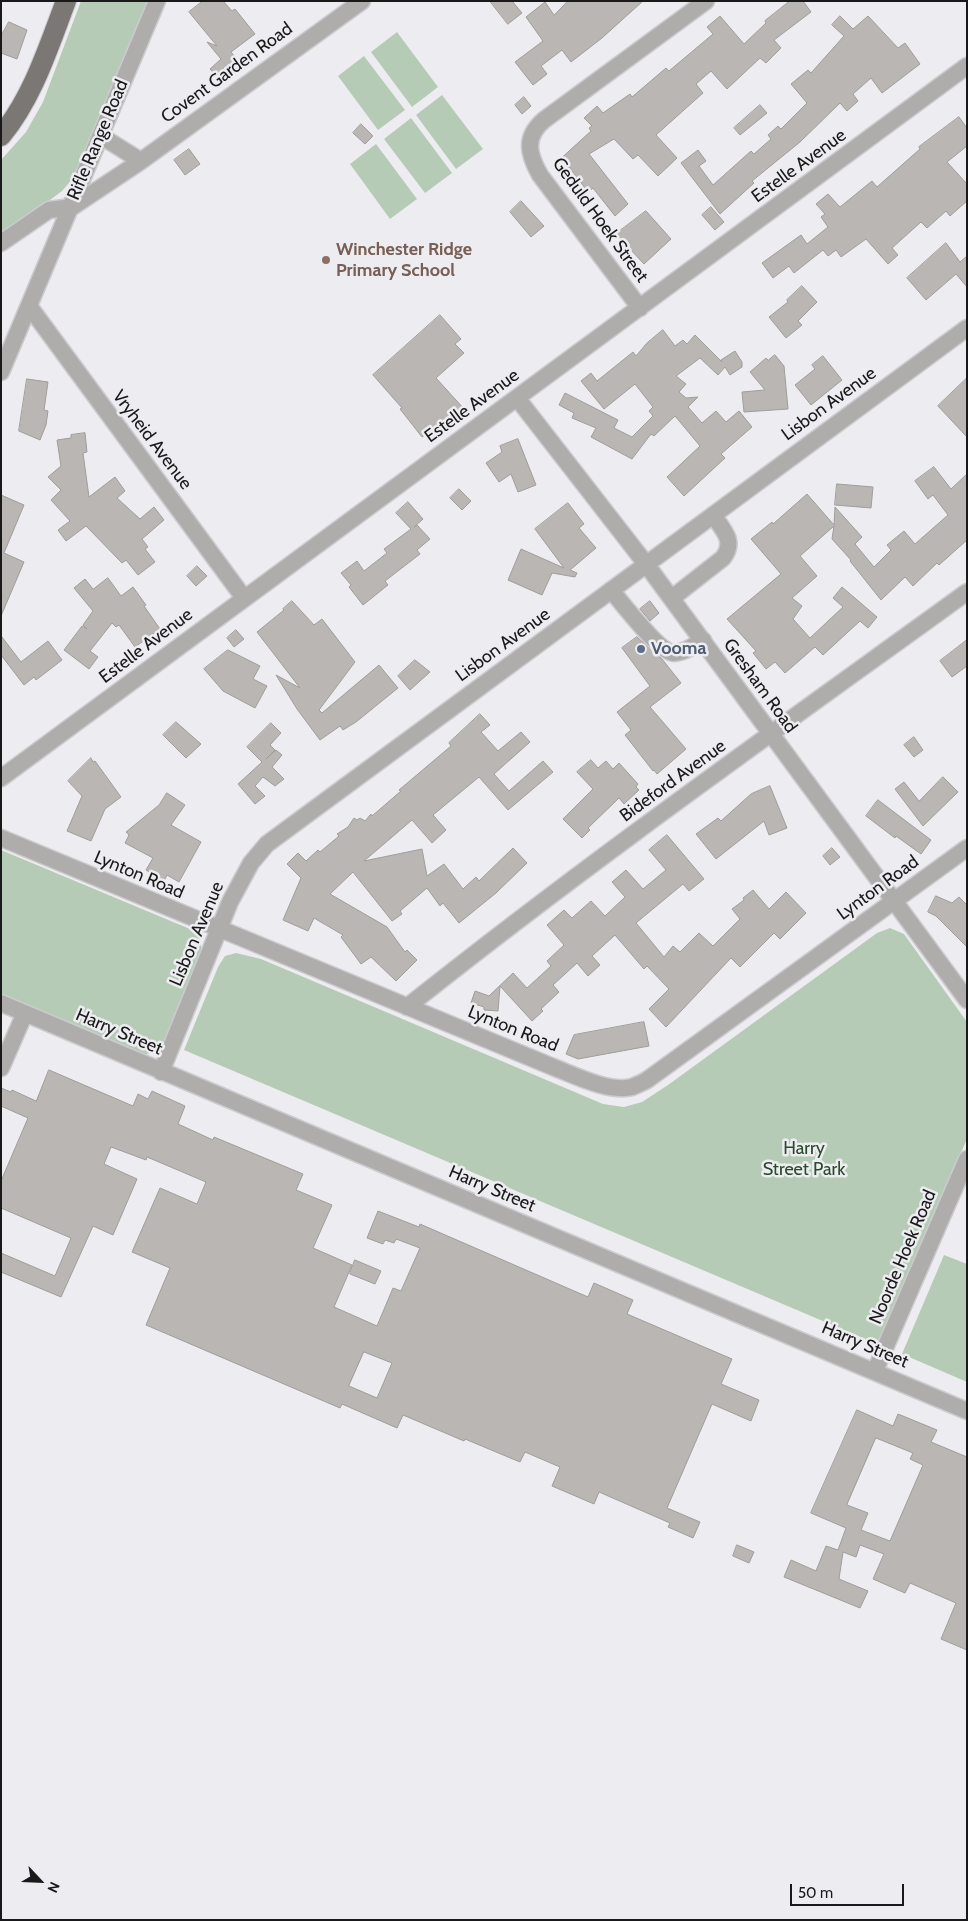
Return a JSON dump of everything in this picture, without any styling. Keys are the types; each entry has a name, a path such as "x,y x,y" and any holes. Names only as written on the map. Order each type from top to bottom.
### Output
{"main road":[{"path":"1,136 20,111 28,95 66,1"}],"street":[{"name":"Rifle Range Road","path":"1,243 49,210 72,207 157,1"},
{"name":"Covent Garden Road","path":"72,207 141,161 362,1"},
{"name":"Geduld Hoek Street","path":"640,308 540,175 530,154 530,142 535,130 544,120 706,1"},
{"name":"Estelle Avenue","path":"1,778 967,66"},
{"path":"101,136 141,161"},
{"path":"1,372 6,347 29,306 72,207"},
{"name":"Vryheid Avenue","path":"29,306 244,598"},
{"name":"Lisbon Avenue","path":"161,1072 218,930 242,878 251,862 267,844 967,328"},
{"name":"Gresham Road","path":"517,398 672,598 967,1000"},
{"path":"672,598 724,558 729,551 730,541 713,515"},
{"path":"610,590 639,624 667,651 673,653 687,650 703,640"},
{"name":"Bideford Avenue","path":"407,1008 478,952 771,734 967,592"},
{"name":"Lynton Road","path":"1,838 407,1008 590,1081 617,1087 633,1086 647,1080 967,848"},
{"name":"Harry Street","path":"1,1003 967,1410"},
{"path":"2,1061 24,1013"},
{"name":"Noorde Hoek Road","path":"875,1371 967,1159"}],"green space":[{"path":"81,1 150,1 80,170 62,191 1,237 1,160 26,132 43,102"},
{"path":"397,32 438,87 412,107 371,52"},
{"path":"364,56 405,110 378,130 338,76"},
{"path":"442,95 483,149 456,169 416,115"},
{"path":"411,118 452,173 425,193 384,139"},
{"path":"376,144 417,199 390,219 350,164"},
{"path":"1,850 190,929 201,940 201,952 166,1041 157,1050 148,1054 139,1054 1,996"},
{"name":"Harry Street Park","path":"890,928 904,934 967,1022 967,1139 877,1344 184,1050 218,967 225,956 236,953 261,959 603,1104 624,1107 642,1102 668,1085 877,933"},
{"path":"944,1255 967,1264 967,1382 902,1354"}],"building":[{"path":"203,1 223,1 232,11 235,9 255,34 231,52 242,65 233,73 230,69 219,79 210,69 221,59 207,42 217,46 189,12"},
{"path":"490,1 512,1 522,13 508,24"},
{"path":"568,1 643,1 602,38 571,62 562,50 541,66 547,74 533,85 515,62 543,41 526,17 545,2 554,15"},
{"path":"790,1 803,1 811,12 774,40 781,48 766,63 760,58 727,89 711,71 696,84 703,93 656,135 677,158 658,176 638,155 633,159 614,139 589,154 628,204 615,216 593,188 588,192 569,167 565,171 557,162 591,131 589,128 592,126 584,118 597,106 603,113 630,94 632,97 666,68 669,71 713,34 707,27 720,16 744,44 766,23 765,21"},
{"path":"840,16 853,29 868,16 898,48 905,43 920,64 882,93 871,78 853,94 858,101 847,111 840,103 800,142 752,181 754,183 720,214 681,163 698,150 706,161 699,166 713,185 751,151 754,154 771,139 768,135 778,126 781,129 807,103 791,84 808,70 811,73 844,36 832,25"},
{"path":"9,22 27,30 17,59 1,53 1,36"},
{"path":"524,97 531,106 522,114 515,105"},
{"path":"760,105 767,113 740,135 734,128"},
{"path":"959,117 967,128 967,146 947,162 967,184 967,201 950,216 946,211 927,228 921,222 892,248 898,255 888,264 866,239 841,257 836,250 828,256 823,250 794,273 789,266 773,278 762,263 801,235 807,244 828,227 821,217 825,214 816,204 828,194 840,207 872,181 877,187 920,149 919,147"},
{"path":"361,124 373,136 365,144 353,133"},
{"path":"189,149 200,164 185,175 174,160"},
{"path":"521,201 544,226 531,237 510,212"},
{"path":"711,207 724,222 715,230 702,215"},
{"path":"646,211 671,239 644,264 616,234"},
{"path":"946,243 960,262 967,256 967,287 956,274 926,300 907,278"},
{"path":"802,286 817,302 798,321 802,325 786,338 769,317 788,302 787,300"},
{"path":"440,315 461,339 455,344 464,353 436,378 465,410 441,431 437,426 422,437 400,409 402,408 373,375"},
{"path":"663,330 675,346 683,340 687,344 695,335 722,362 721,360 735,351 742,362 742,367 730,375 725,367 718,375 700,358 676,376 686,384 679,392 686,398 698,397 688,407 702,423 716,411 726,422 739,411 752,427 721,454 725,458 684,496 667,477 700,446 675,416 654,436 651,434 632,459 591,437 596,428 572,418 574,413 559,405 565,393 618,420 614,428 632,437 653,416 649,411 653,407 635,384 604,409 581,381 591,373 597,381 633,352 636,356 647,343"},
{"path":"775,355 784,366 788,409 744,412 742,392 765,390 750,372 766,358 768,360"},
{"path":"823,356 842,380 811,405 795,385 815,369 812,365"},
{"path":"967,378 967,437 938,406"},
{"path":"27,379 48,382 44,410 48,411 46,425 40,440 19,431"},
{"path":"85,433 87,452 83,453 89,497 115,477 125,491 117,498 140,519 154,507 164,520 142,539 148,547 145,549 155,562 138,575 126,560 122,563 86,526 66,541 58,530 70,521 51,500 61,490 48,477 61,466 57,440"},
{"path":"518,439 536,485 518,492 511,474 499,482 486,463 502,452 500,446"},
{"path":"934,467 951,489 967,474 967,540 939,565 937,563 913,586 905,577 881,600 851,560 832,539 834,526 800,556 817,576 792,598 802,606 793,619 810,638 843,607 833,598 842,587 877,617 868,628 860,621 823,655 815,647 785,673 775,662 766,669 753,653 756,651 727,619 781,574 751,539 772,522 773,524 807,494 834,525 835,507 862,537 855,544 874,567 891,550 887,545 904,531 915,544 948,515 933,495 928,499 915,481"},
{"path":"837,484 873,487 871,508 835,505"},
{"path":"459,489 471,501 462,510 450,498"},
{"path":"1,495 24,505 4,553 24,562 1,616"},
{"path":"408,502 423,519 414,527 417,525 430,539 417,550 420,554 385,581 388,585 363,605 341,573 357,561 364,571 387,553 384,549 411,529 396,513"},
{"path":"568,503 584,524 579,528 596,548 570,570 577,573 575,577 552,573 542,595 508,580 521,549 564,568 535,529"},
{"path":"197,566 207,576 196,586 187,576"},
{"path":"108,578 121,596 133,587 160,629 135,647 119,625 116,627 112,623 90,651 98,657 89,669 64,650 82,626 87,629 83,625 93,611 74,588 85,579 93,589"},
{"path":"292,601 314,625 322,619 355,662 319,710 322,713 379,665 398,688 356,722 343,730 340,726 320,740 297,709 276,675 300,688 257,632"},
{"path":"650,601 659,613 650,621 640,609"},
{"path":"236,630 244,639 234,647 227,638"},
{"path":"2,637 21,662 48,641 62,660 36,680 34,677 24,685 1,655"},
{"path":"637,637 662,659 681,683 650,707 686,749 657,774 625,735 631,730 617,712 650,686 622,648"},
{"path":"967,640 967,666 952,677 940,661"},
{"path":"228,650 260,666 253,679 267,686 255,708 223,691 204,669"},
{"path":"415,660 430,672 410,690 398,676"},
{"path":"480,714 490,725 481,732 498,751 521,732 530,742 494,774 509,791 543,761 553,772 508,810 479,777 433,815 446,830 432,843 412,820 364,861 422,849 427,876 444,864 463,889 476,877 479,881 513,848 527,863 496,893 459,923 443,903 440,906 427,888 400,911 402,914 392,921 353,872 330,894 387,927 405,952 407,950 417,960 396,981 371,957 361,964 341,937 343,935 314,918 308,931 283,920 301,878 287,864 298,853 306,861 318,850 320,852 339,836 337,834 348,827 354,818 357,820 360,818 365,821 371,814 372,816 401,791 399,790 451,746 449,743"},
{"path":"176,722 201,744 186,758 163,735"},
{"path":"271,723 281,733 270,745 275,750 266,759 276,750 282,755 272,767 284,779 275,786 263,777 255,786 265,796 255,804 238,784 262,762 247,747"},
{"path":"914,737 923,750 914,757 904,745"},
{"path":"91,758 121,797 105,809 91,841 67,831 82,796 68,781"},
{"path":"591,760 598,768 606,761 613,769 619,763 638,784 636,787 639,790 624,804 619,798 588,828 590,830 582,838 563,819 593,789 577,772"},
{"path":"943,777 958,792 923,826 895,789 904,782 919,801"},
{"path":"770,786 787,828 769,835 764,821 716,859 696,834 718,818 721,821 751,794"},
{"path":"167,793 185,805 171,825 201,842 179,882 167,875 164,881 146,870 153,858 125,843 129,835 126,832 159,805"},
{"path":"878,800 931,840 921,854 896,836 895,838 866,816"},
{"path":"667,835 704,879 689,891 683,884 636,923 664,957 673,946 680,952 699,933 713,946 740,919 732,909 753,890 769,909 786,892 806,913 780,939 774,933 740,967 731,958 666,1027 649,1009 669,989 647,966 644,969 615,935 592,956 600,965 588,976 577,963 553,985 559,992 541,1009 543,1011 532,1021 500,986 498,1011 484,1010 484,1007 471,1003 475,991 489,996 513,973 527,988 551,966 547,961 564,945 547,925 564,910 572,918 591,901 605,916 625,897 612,882 626,870 643,889 666,870 649,850"},
{"path":"832,848 840,857 830,865 823,856"},
{"path":"936,896 952,903 959,897 967,905 967,947 936,916 928,912"},
{"path":"644,1022 649,1046 578,1059 566,1054 574,1035"},
{"path":"49,1070 133,1106 138,1094 148,1099 152,1091 185,1106 178,1124 213,1140 214,1137 303,1174 296,1190 332,1205 313,1248 352,1265 334,1307 377,1326 393,1288 401,1291 420,1248 396,1239 394,1243 385,1240 383,1244 367,1238 378,1211 419,1227 420,1224 588,1297 594,1283 633,1300 627,1314 732,1359 721,1384 759,1400 751,1421 712,1404 667,1508 700,1522 693,1538 668,1527 670,1523 599,1492 594,1504 552,1486 560,1467 525,1452 520,1462 403,1415 397,1428 342,1404 340,1408 146,1325 170,1268 132,1252 160,1188 197,1204 206,1182 147,1157 146,1160 111,1147 104,1164 137,1179 113,1235 93,1226 61,1297 1,1272 1,1253 55,1276 71,1238 1,1208 1,1181 28,1118 1,1106 1,1088 11,1092 12,1090 36,1101","holes":["364,1352 392,1363 377,1398 349,1386"]},
{"path":"355,1260 381,1271 375,1284 350,1274"},
{"path":"857,1410 893,1426 898,1414 937,1430 931,1442 967,1457 967,1650 941,1639 956,1603 910,1583 905,1593 873,1579 884,1554 860,1545 856,1557 843,1552 839,1579 868,1591 860,1608 784,1577 791,1560 816,1571 826,1546 838,1550 846,1528 811,1513","holes":["876,1438 913,1453 910,1459 923,1465 890,1541 861,1530 868,1513 847,1505"]},
{"path":"737,1545 754,1552 749,1563 733,1556"}],"place":[{"name":"Winchester Ridge Primary School","path":"326,260"},
{"name":"Vooma","path":"641,649"}]}
